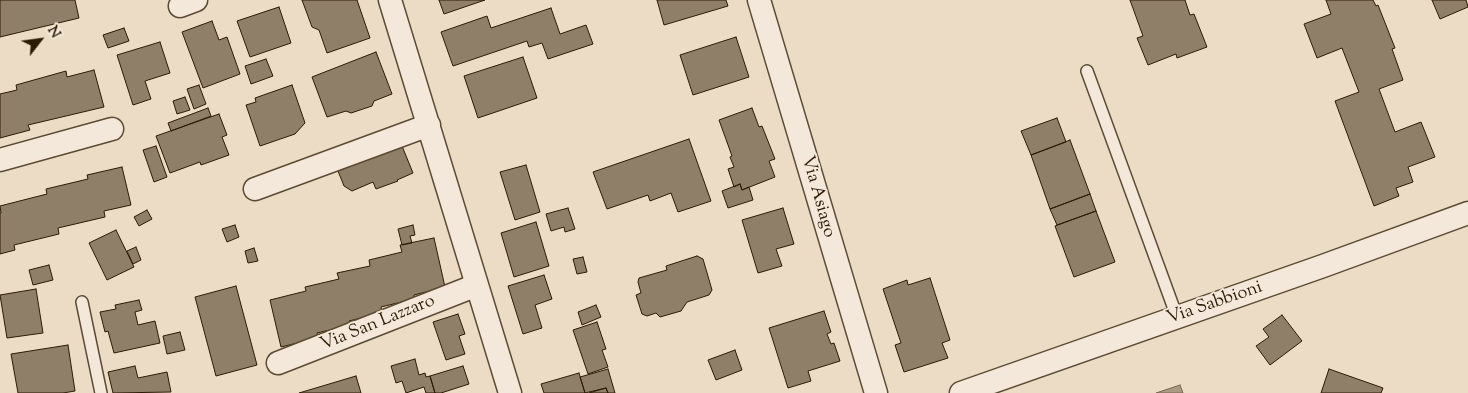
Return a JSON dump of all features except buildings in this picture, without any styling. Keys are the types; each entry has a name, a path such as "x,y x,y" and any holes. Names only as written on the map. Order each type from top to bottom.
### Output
{"street":[{"path":"390,0 510,393"},
{"name":"Via Asiago","path":"759,0 876,393"},
{"path":"255,190 429,125"},
{"path":"0,160 112,129"},
{"name":"Via Sabbioni","path":"961,393 1468,213"},
{"name":"Via San Lazzaro","path":"278,364 478,285"}],"lane":[{"path":"1087,71 1177,317"},
{"path":"82,302 101,393"}],"shaded area":[{"path":"1180,385 1183,393 1156,393"}]}
